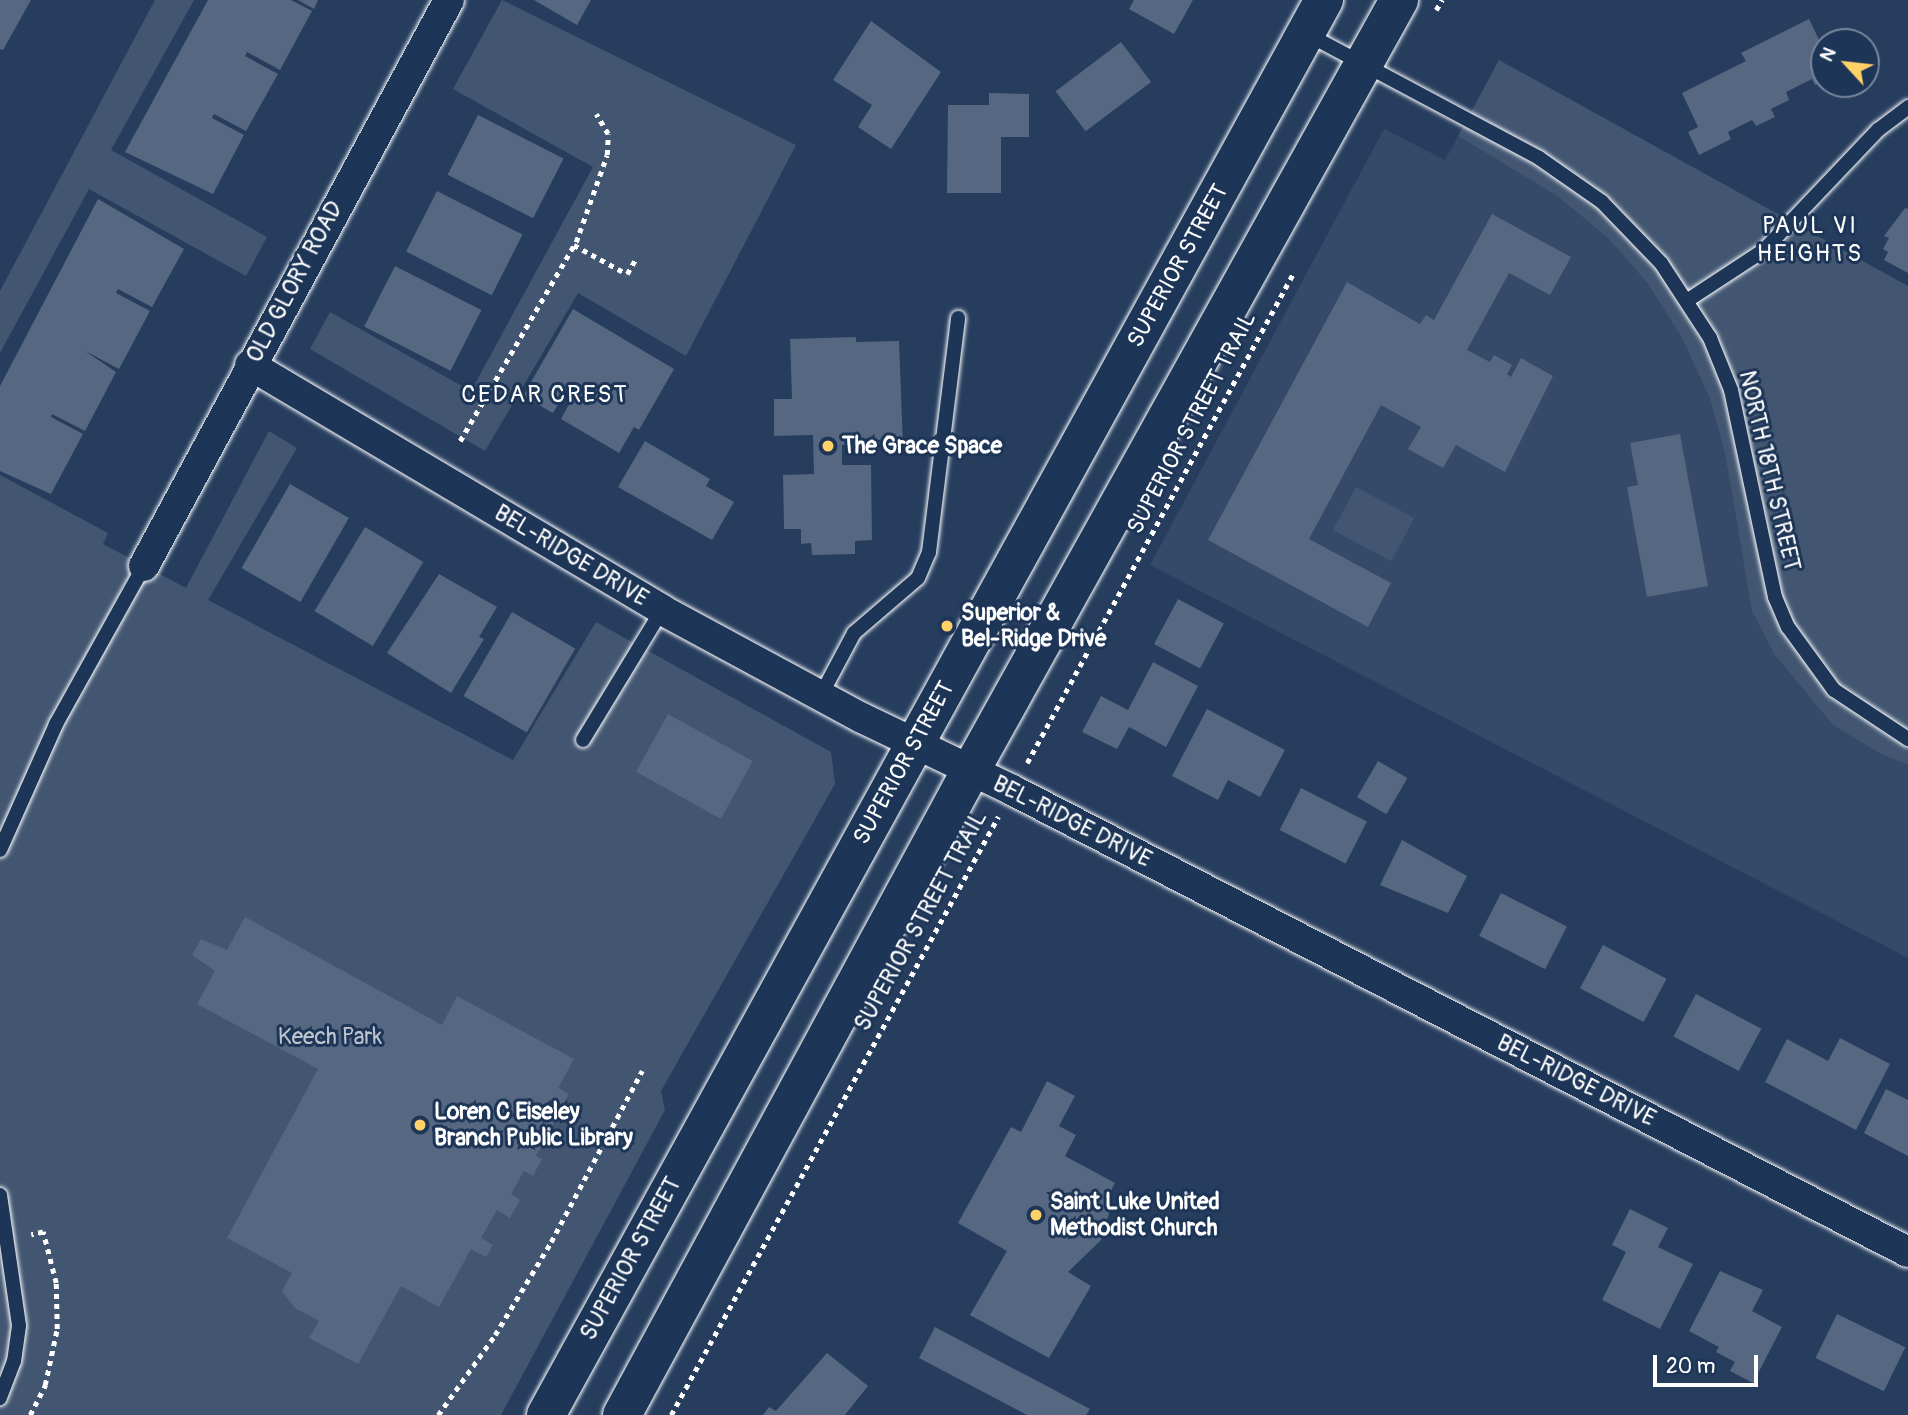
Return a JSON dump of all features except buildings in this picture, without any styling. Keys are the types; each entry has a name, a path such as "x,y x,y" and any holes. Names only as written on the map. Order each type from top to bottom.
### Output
{"main road":[{"name":"SUPERIOR STREET","path":"546,1415 1324,0"},
{"path":"622,1415 971,770 1399,0"}],"street":[{"name":"OLD GLORY ROAD","path":"144,566 449,0"},
{"name":"BEL-RIDGE DRIVE","path":"250,365 662,610 821,695 1012,790 1908,1252"}],"lane":[{"name":"NORTH 18TH STREET","path":"1306,33 1528,152 1602,202 1647,247 1688,300 1710,338 1731,390 1775,597 1788,627 1834,690 1861,712 1908,739"},
{"path":"1688,300 1765,250 1878,130 1908,107"},
{"path":"821,695 839,653 854,633 918,578 929,552 958,318"},
{"path":"0,850 56,724 144,566"},
{"path":"583,740 662,610"},
{"path":"0,1195 19,1326 14,1361 0,1398"}],"path":[{"path":"1430,21 1442,0"},
{"path":"460,441 574,245 607,155 608,134 596,114"},
{"path":"574,245 627,274 635,260"},
{"name":"SUPERIOR STREET TRAIL","path":"671,1415 1299,262"},
{"path":"438,1415 495,1335 551,1242 642,1071"}],"shaded area":[{"path":"1384,129 1445,160 1458,136 1557,196 1608,238 1648,284 1682,338 1710,399 1725,454 1743,560 1883,755 1908,765 1908,958 1150,565"}],"green space":[{"path":"155,0 194,0 111,150 267,237 246,276 89,189 0,353 0,291"},
{"path":"502,0 796,145 686,356 578,293 485,451 310,349 330,312 471,391 593,167 453,89"},
{"path":"1499,60 1908,286 1908,765 1883,755 1833,725 1775,655 1752,611 1725,454 1710,399 1682,338 1648,284 1608,238 1557,196 1458,136"},
{"name":"Keech Park","path":"269,431 297,448 208,600 513,760 596,622 831,752 835,784 661,1091 665,1110 501,1415 0,1415 0,475 108,533 103,544 186,588"},
{"path":"1356,487 1414,518 1391,561 1333,530"}],"place":[{"name":"The Grace Space","path":"828,446"},
{"name":"Superior & Bel‐Ridge Drive","path":"947,626"},
{"name":"Loren C Eiseley Branch Public Library","path":"420,1125"},
{"name":"Saint Luke United Methodist Church","path":"1036,1215"}],"district":[{"name":"PAUL VI HEIGHTS","path":"1810,240"},
{"name":"CEDAR CREST","path":"545,395"}]}
